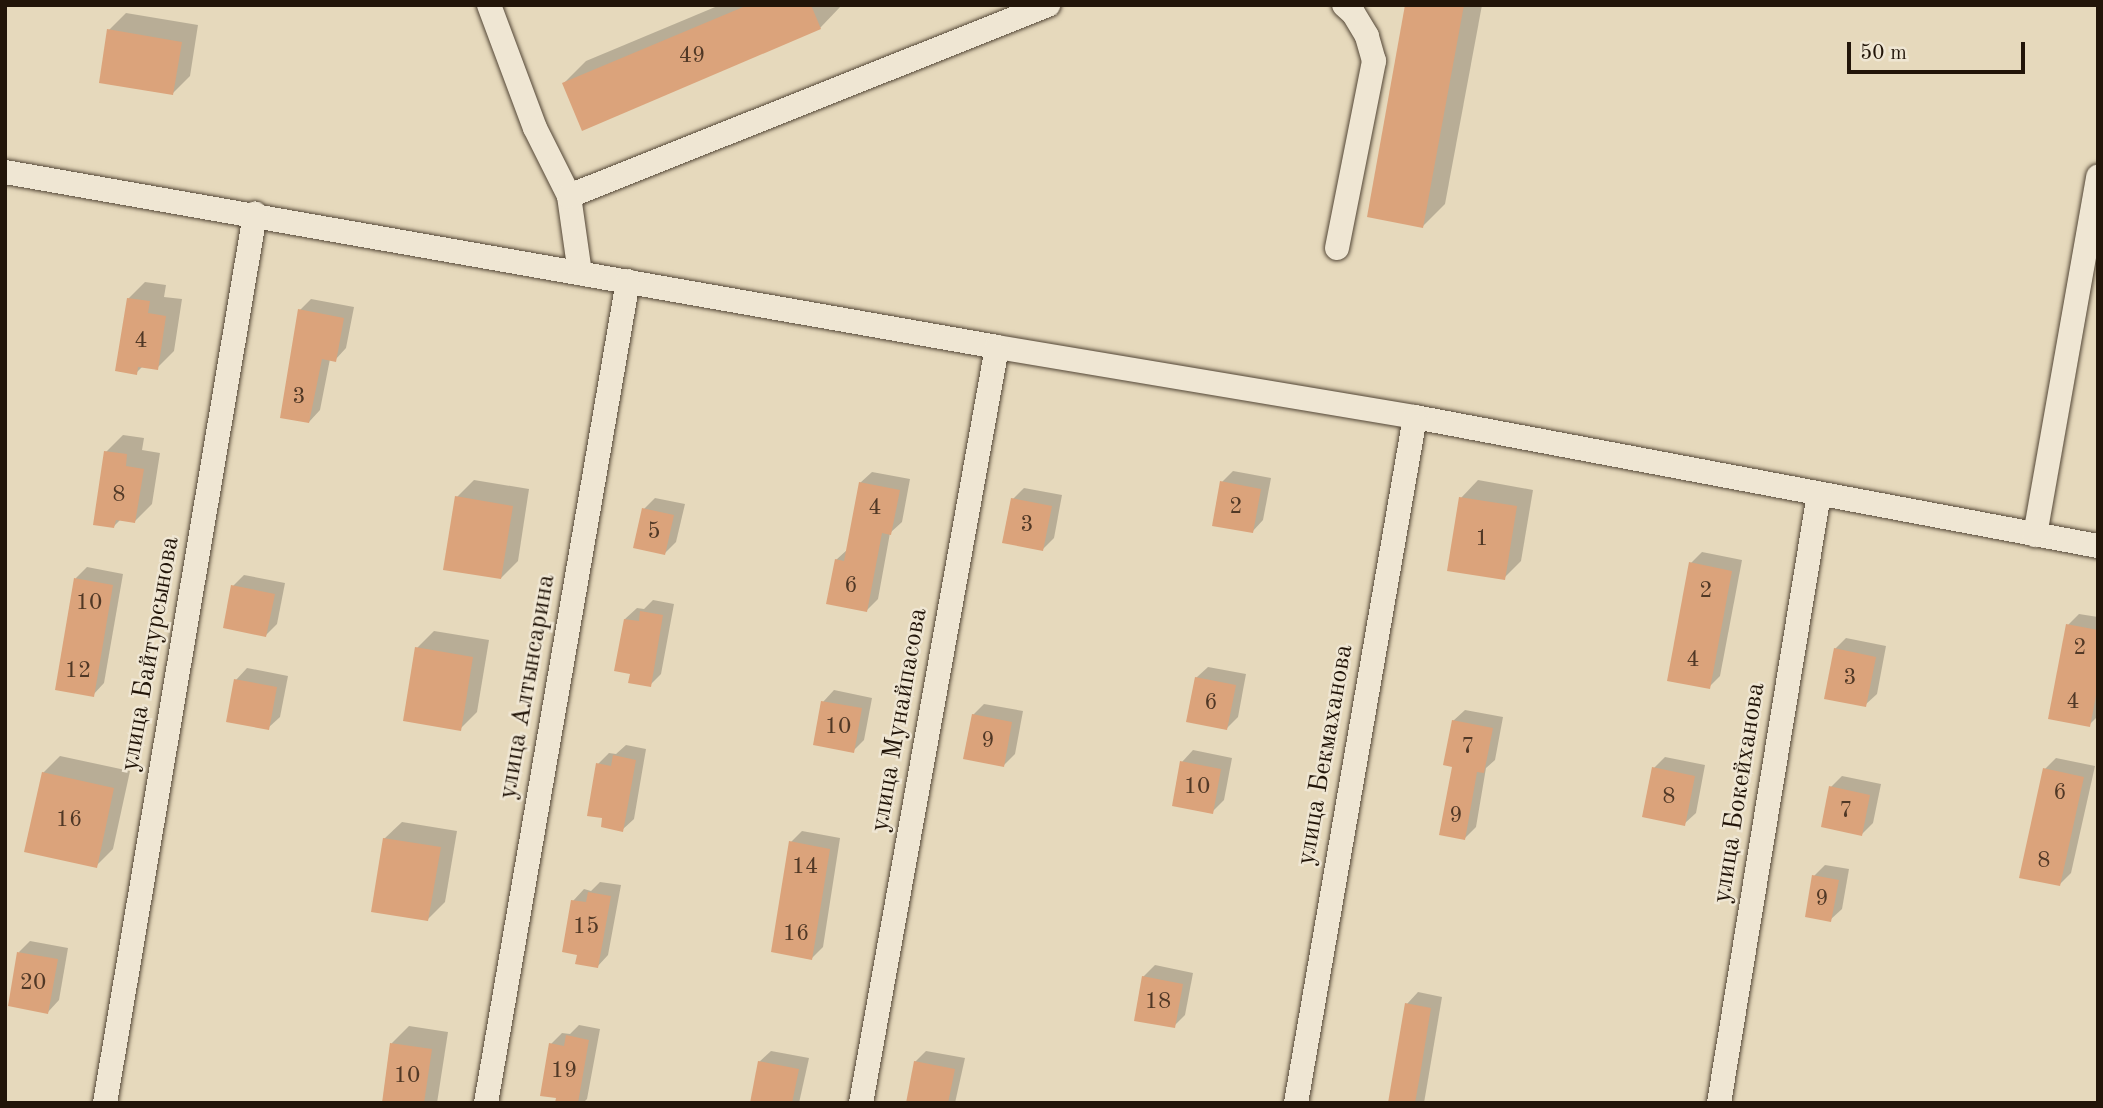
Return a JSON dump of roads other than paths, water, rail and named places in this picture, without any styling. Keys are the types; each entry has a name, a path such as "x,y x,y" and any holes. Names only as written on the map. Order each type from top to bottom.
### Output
{"street":[{"path":"489,5 535,128 569,196 580,273"},
{"path":"569,196 1048,5"},
{"path":"1337,248 1374,61 1367,36 1344,5"},
{"path":"5,172 997,347 1415,417 2098,547"},
{"path":"2035,534 2098,176"},
{"name":"улица Байтурсынова","path":"105,1103 255,214"},
{"name":"улица Алтынсарина","path":"486,1103 628,281"},
{"name":"улица Мунайпасова","path":"861,1103 997,347"},
{"name":"улица Бекмаханова","path":"1296,1103 1415,417"},
{"name":"улица Бокейханова","path":"1719,1103 1819,494"}]}
